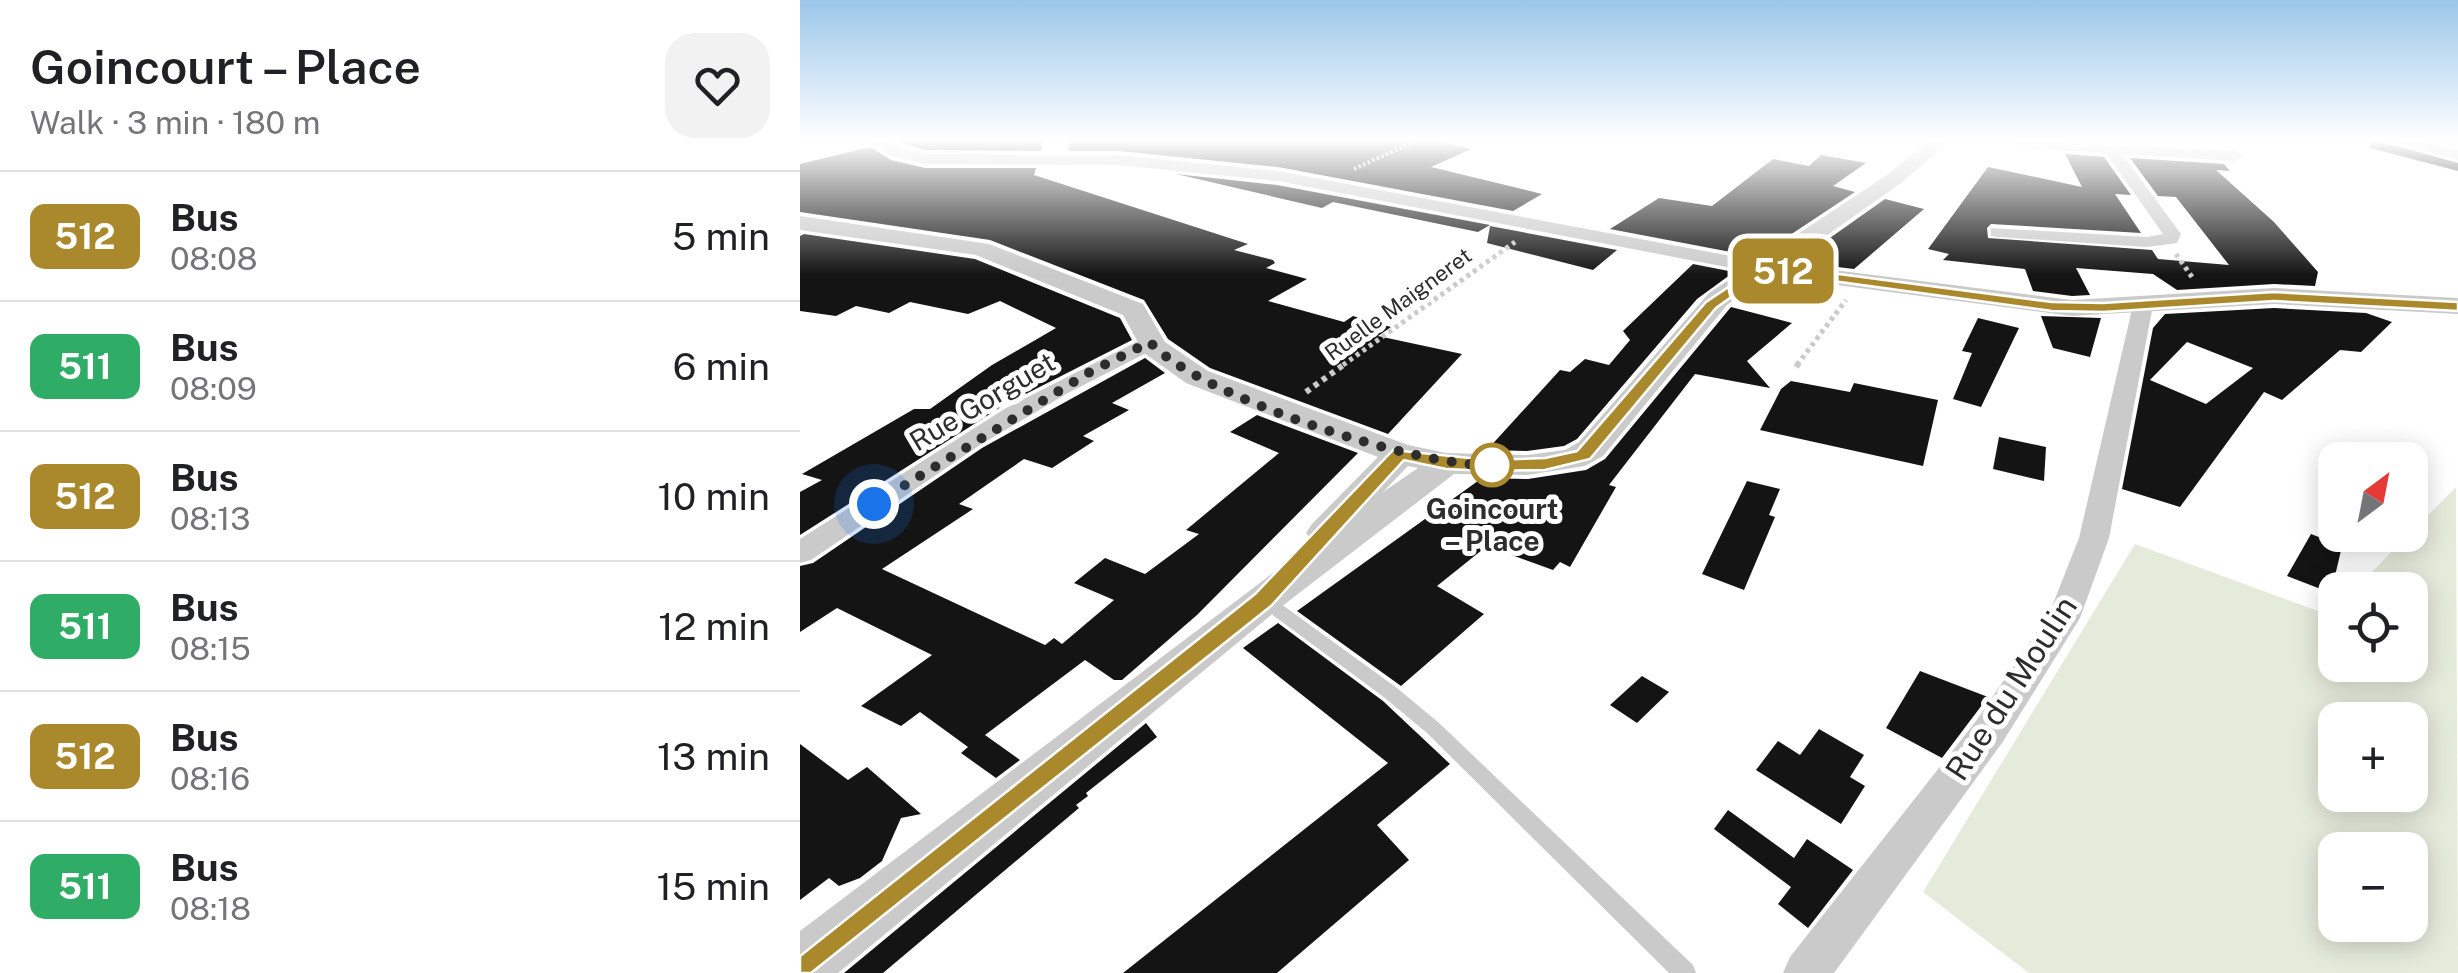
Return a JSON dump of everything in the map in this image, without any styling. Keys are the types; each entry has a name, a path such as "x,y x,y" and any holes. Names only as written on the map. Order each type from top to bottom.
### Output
{"street":[{"path":"1324,184 1763,268 2052,306 2329,297 2458,306"},
{"path":"800,222 981,249 1134,310 1150,342 1187,372 1400,454 1446,463 1545,464 1584,455 1711,305 1885,184"},
{"path":"1997,232 2167,241 2172,234 2137,184"},
{"name":"Rue du Moulin","path":"1806,973 1989,732 2064,618 2096,528 2143,305"},
{"name":"Rue Gorguet","path":"800,553 1002,424 1150,342"},
{"path":"1263,600 1400,454"},
{"path":"800,967 1263,600 1446,463"}],"lane":[{"path":"1263,600 1392,692 1433,728 1684,973"}],"path":[{"name":"Ruelle Maigneret","path":"1280,410 1536,226"},
{"path":"2167,241 2206,299"},
{"path":"1796,367 1860,283"}],"green space":[{"path":"2456,487 2458,973 2029,973 1923,892 2135,544 2318,611 2318,682 2428,682 2428,572 2372,572 2392,552 2428,552 2428,515"}],"building":[{"path":"800,184 1063,184 1248,244 1234,250 1273,260 1275,263 1266,268 1307,279 1268,301 1344,322 1353,316 1391,327 1378,336 1462,354 1388,434 1210,368 1168,339 1144,300 990,240 800,212"},
{"path":"1221,184 1277,185 1490,225 1478,232 1333,202 1322,208"},
{"path":"1371,184 1503,184 1542,194 1513,211"},
{"path":"1740,184 1835,184 1855,192 1757,257 1610,229 1659,198 1712,206"},
{"path":"1975,184 2123,184 2131,195 2115,194 2141,233 1991,224 1987,228 1988,238 2152,250 2158,259 2229,265 2176,197 2158,196 2149,184 2232,184 2274,222 2318,272 2315,286 2274,284 2177,290 2153,274 2076,268 2090,295 2072,296 2033,291 2025,269 1943,260 1949,254 1928,249"},
{"path":"1885,199 1924,209 1854,269 1796,262"},
{"path":"1490,226 1617,250 1593,270 1487,243"},
{"path":"800,236 975,259 1120,318 1132,340 1004,405 800,535 800,492 822,480 802,474 914,409 930,409 992,365 1056,328 1000,301 968,314 910,302 889,313 856,306 836,316 800,311"},
{"path":"1693,264 1734,272 1697,299 1577,439 1564,446 1527,451 1487,450 1560,370 1570,372 1585,359 1609,365 1630,340 1623,331"},
{"path":"1731,307 1792,323 1747,361 1770,388 1695,374 1609,485 1616,487 1570,567 1560,562 1553,570 1487,546 1437,586 1484,614 1401,686 1297,611 1482,478 1528,479 1586,470 1605,459"},
{"path":"2274,308 2366,313 2392,322 2361,352 2340,350 2282,400 2264,392 2180,507 2122,489 2153,328 2165,314","holes":["2187,342 2253,368 2206,404 2150,380"]},
{"path":"2041,316 2101,318 2090,357 2053,348"},
{"path":"1978,318 2019,328 1981,407 1953,399 1972,353 1962,351"},
{"path":"1145,358 1165,373 1112,403 1129,410 1083,436 1094,441 1052,468 1024,459 959,504 973,509 882,569 1045,645 1054,638 1062,644 1114,600 1074,583 1105,558 1145,574 1199,534 1186,530 1279,453 1230,432 1257,415 1358,453 1197,615 1122,680 1114,680 1085,660 985,735 1020,760 996,778 961,753 968,747 920,712 901,726 861,706 932,655 837,608 800,632 800,566 813,563 982,448"},
{"path":"1791,381 1850,392 1854,383 1938,400 1923,466 1760,430 1781,389"},
{"path":"1999,437 2046,447 2044,481 1993,469"},
{"path":"1747,481 1780,489 1769,515 1775,517 1744,590 1702,574"},
{"path":"2311,534 2318,537 2318,552 2341,552 2336,572 2318,572 2318,588 2287,576"},
{"path":"1278,623 1383,701 1450,764 1377,825 1409,860 1277,973 1123,973 1388,763 1243,648"},
{"path":"1920,671 1988,697 1942,758 1886,728"},
{"path":"1642,676 1669,692 1637,723 1610,705"},
{"path":"1146,723 1157,737 1086,793 1088,796 1076,805 1079,808 883,973 844,973"},
{"path":"1819,729 1864,755 1850,777 1865,786 1841,824 1756,770 1778,741 1800,755"},
{"path":"800,744 848,780 867,767 921,814 901,818 882,861 860,878 839,886 829,878 800,900"},
{"path":"1728,810 1794,858 1807,839 1853,870 1808,928 1778,904 1791,887 1714,829"}],"bus line":[{"name":"512","path":"800,967 1263,600 1400,454 1489,466 1545,464 1584,455 1711,305 1763,268 2052,306 2103,308 2274,296 2458,306"}],"place":[{"name":"Goincourt – Place","path":"1492,465"}],"route":[{"path":"874,504 1090,372 1150,342 1187,372 1354,439 1430,460 1492,465"}]}
